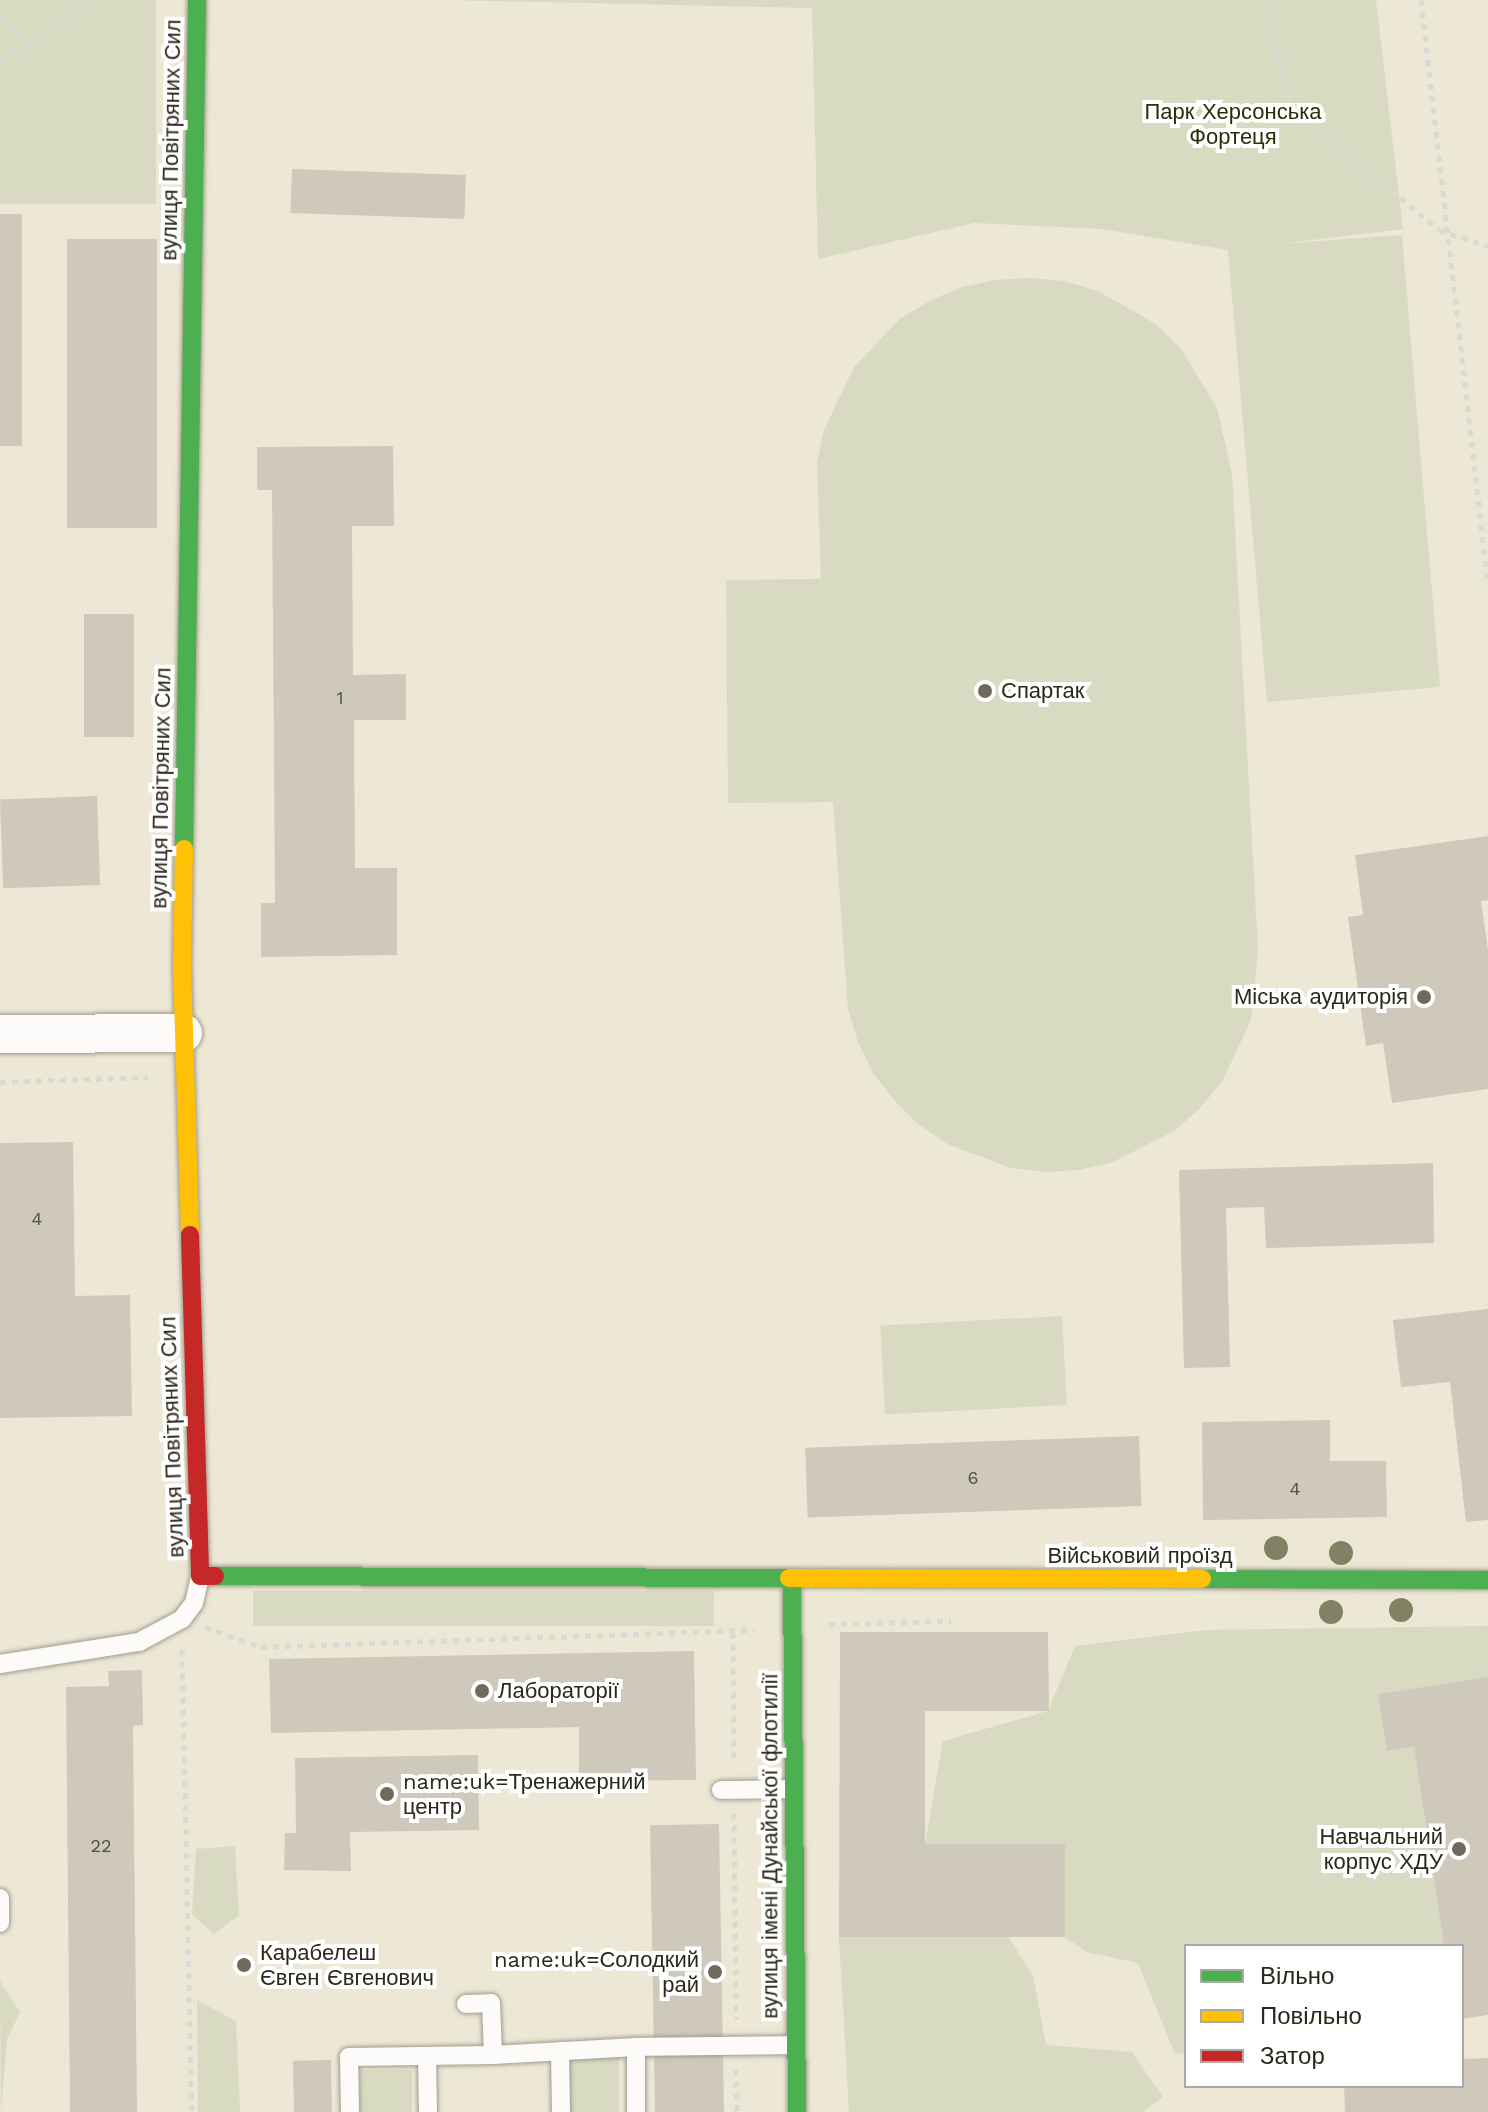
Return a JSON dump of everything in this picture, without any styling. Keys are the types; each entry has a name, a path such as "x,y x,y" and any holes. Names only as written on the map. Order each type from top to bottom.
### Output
{"street":[{"name":"вулиця Повітряних Сил","path":"197,0 183,1033 200,1576"},
{"path":"0,1034 183,1033"},
{"name":"Військовий проїзд","path":"200,1576 1488,1580"},
{"name":"вулиця імені Дунайської флотилії","path":"792,1580 797,2112"}],"lane":[{"path":"0,1664 139,1642 182,1619 194,1603 200,1576"},
{"path":"728,1790 792,1789"},
{"path":"0,1898 0,1923"},
{"path":"466,2004 491,2003 493,2055"},
{"path":"350,2112 349,2057 795,2045"},
{"path":"636,2047 636,2112"},
{"path":"560,2051 561,2112"},
{"path":"427,2056 428,2112"}],"path":[{"path":"0,62 96,0"},
{"path":"1267,0 1290,105 1439,230 1488,246"},
{"path":"1421,0 1488,585"},
{"path":"0,15 27,44"},
{"path":"1480,516 1488,515"},
{"path":"182,1619 261,1647 733,1632 728,1790 737,2112"}],"green space":[{"path":"0,0 156,0 156,204 0,204"},
{"name":"Парк Херсонська Фортеця","path":"447,0 1376,0 1403,229 1279,244 1402,235 1440,687 1267,702 1228,250 1102,229 974,223 818,259 812,8"},
{"name":"Спартак","path":"1030,278 1064,281 1098,291 1157,325 1181,349 1217,408 1232,474 1258,951 1251,1020 1222,1082 1199,1109 1174,1131 1113,1162 1079,1170 1045,1172 1011,1168 947,1144 918,1124 873,1073 858,1042 848,1009 833,802 728,803 726,580 821,579 817,463 824,430 854,367 901,318 931,300 962,287 996,280"},
{"path":"1062,1316 1067,1405 885,1414 880,1326"},
{"path":"253,1591 714,1591 714,1626 253,1626"},
{"path":"1488,1626 1488,1677 1379,1694 1387,1751 1414,1747 1444,1944 1184,1944 1184,2053 1175,2054 1138,1963 1087,1952 925,1844 943,1741 1048,1711 1075,1646 1206,1630"},
{"path":"235,1846 239,1915 214,1934 192,1914 196,1849"},
{"path":"1008,1936 1033,1976 1046,2045 1132,2052 1163,2097 1143,2112 849,2112 839,1937"},
{"path":"0,1981 20,2012 7,2040 1,2112"},
{"path":"197,2000 236,2021 240,2112 198,2112"},
{"path":"567,2058 619,2058 619,2112 567,2112"},
{"path":"360,2070 412,2070 412,2112 360,2112"}],"building":[{"path":"292,169 466,175 464,219 290,213"},
{"path":"0,214 22,214 22,446 0,446"},
{"path":"67,239 157,239 157,528 67,528"},
{"path":"393,446 394,526 352,526 353,675 406,674 406,720 354,720 355,868 397,868 397,955 261,957 261,903 275,903 272,490 257,490 257,447"},
{"path":"84,614 134,614 134,737 84,737"},
{"path":"97,796 100,885 3,888 0,799"},
{"name":"Міська аудиторія","path":"1488,836 1488,900 1481,901 1488,950 1488,1089 1392,1103 1383,1043 1366,1046 1348,917 1363,915 1355,855"},
{"path":"73,1142 75,1296 130,1295 132,1416 0,1418 0,1143"},
{"path":"1433,1163 1434,1243 1266,1248 1264,1207 1226,1208 1230,1367 1184,1368 1179,1170"},
{"path":"1488,1309 1488,1520 1466,1522 1450,1382 1401,1387 1393,1320"},
{"path":"1330,1420 1330,1461 1386,1461 1387,1517 1203,1520 1202,1422"},
{"path":"1139,1436 1141,1506 808,1518 805,1448"},
{"path":"840,1632 1048,1632 1049,1711 925,1711 925,1844 1065,1844 1065,1937 839,1937"},
{"name":"Лабораторії","path":"694,1651 696,1780 579,1781 579,1727 271,1733 269,1659"},
{"path":"142,1670 143,1725 133,1726 137,2112 70,2112 66,1687 109,1686 108,1671"},
{"name":"Навчальний корпус ХДУ","path":"1488,1677 1488,2015 1464,2019 1464,1944 1444,1944 1414,1747 1387,1751 1378,1694"},
{"name":"name:uk=Тренажерний центр","path":"478,1755 479,1830 350,1832 351,1871 284,1870 285,1833 296,1833 295,1758"},
{"path":"719,1824 724,2112 655,2112 650,1825"},
{"path":"1488,2058 1488,2112 1345,2112 1344,2088 1464,2088 1464,2059"},
{"path":"331,2060 332,2112 294,2112 293,2061"}],"traffic: fast":[{"path":"184,849 197,0"},
{"path":"215,1576 789,1578"},
{"path":"1202,1579 1488,1580"},
{"path":"792,1580 797,2112"}],"traffic: slow":[{"path":"184,849 182,965 190,1235"},
{"path":"789,1578 1202,1579"}],"traffic: jam":[{"path":"190,1235 200,1576 215,1576"}],"place":[{"name":"Спартак","path":"985,691"},
{"name":"Міська аудиторія","path":"1424,997"},
{"name":"Лабораторії","path":"482,1691"},
{"name":"name:uk=Тренажерний центр","path":"387,1794"},
{"name":"Навчальний корпус ХДУ","path":"1459,1849"},
{"name":"Карабелеш Євген Євгенович","path":"244,1965"},
{"name":"name:uk=Солодкий рай","path":"715,1972"}]}
